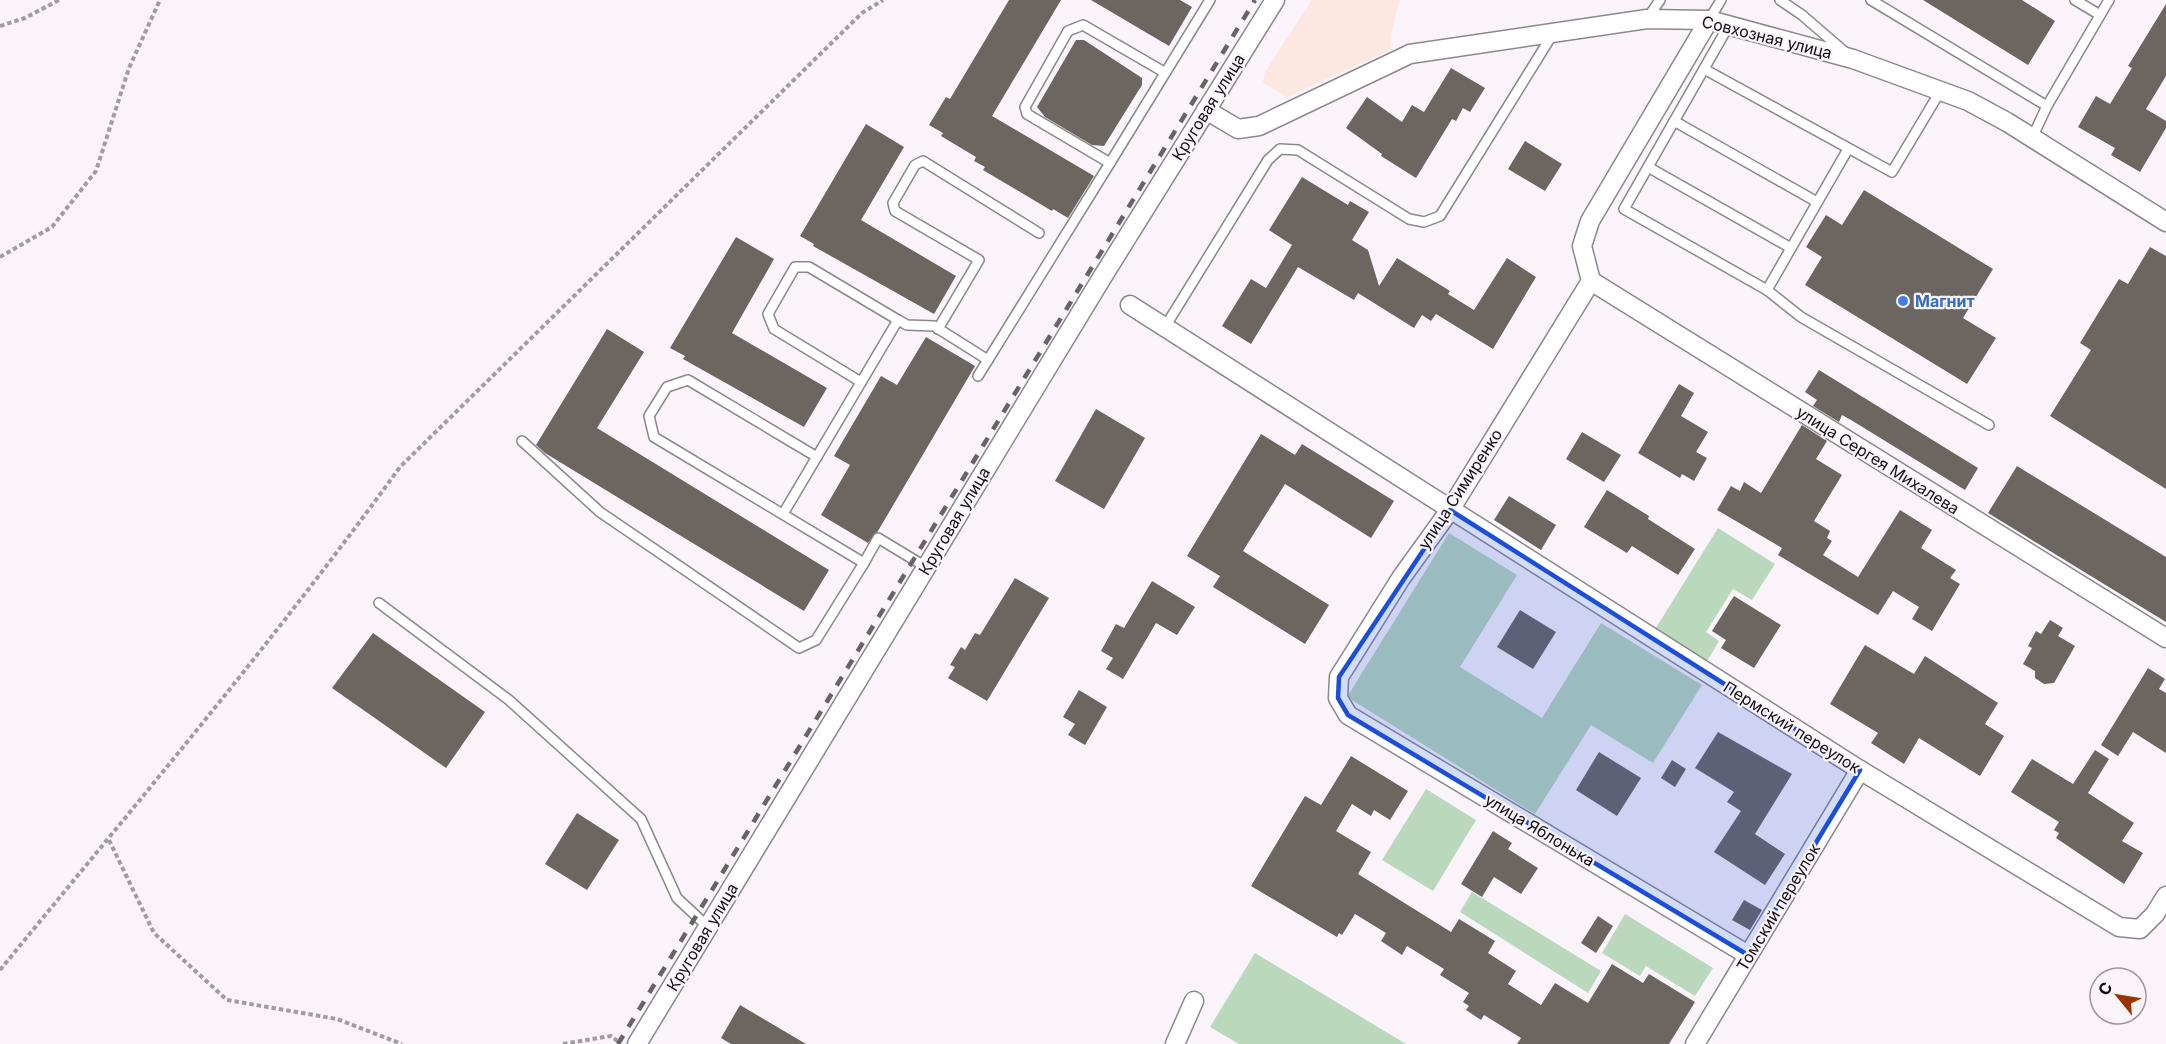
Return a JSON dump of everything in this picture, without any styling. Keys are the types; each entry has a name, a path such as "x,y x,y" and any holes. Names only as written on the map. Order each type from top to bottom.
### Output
{"street":[{"name":"Круговая улица","path":"637,1044 1275,0"},
{"name":"Совхозная улица","path":"1206,110 1238,129 1259,126 1410,54 1647,19 1709,20 1853,59 1968,101 2032,138 2166,222"},
{"path":"1591,281 1582,246 1590,221 1709,20"},
{"name":"улица Симиренко","path":"1338,698 1339,677 1401,578 1450,510 1591,281"},
{"name":"улица Сергея Михалева","path":"1591,281 2166,639"},
{"name":"Пермский переулок","path":"1130,305 1860,770 2119,927 2140,929 2155,914 2166,896"},
{"name":"улица Яблонька","path":"1338,698 1348,715 1748,955"},
{"name":"Томский переулок","path":"1695,1044 1860,770"},
{"path":"1175,1044 1194,1001"}],"lane":[{"path":"978,376 1210,0"},
{"path":"1647,19 1660,0"},
{"path":"1709,20 1721,0"},
{"path":"1780,0 1802,15 1853,59"},
{"path":"1871,0 2047,106"},
{"path":"2075,0 2100,15"},
{"path":"2032,138 2047,106 2109,0"},
{"path":"1110,163 1027,114 1026,99 1068,30 1083,25 1164,72"},
{"path":"1729,25 1624,209 1767,290 1801,317 1989,425"},
{"path":"1165,327 1268,160 1280,149 1298,150 1409,219 1424,222 1440,216 1555,31"},
{"path":"1704,69 1892,172 1941,90"},
{"path":"1674,121 1817,202"},
{"path":"1767,290 1848,149"},
{"path":"938,329 980,260 895,211 893,203 915,165 923,161 1039,233"},
{"path":"1648,167 1791,248"},
{"path":"861,382 774,329 768,314 795,267 809,267 907,325 934,326 988,360"},
{"path":"783,514 898,320"},
{"path":"817,457 688,380 667,387 649,416 654,437 864,563"},
{"path":"522,441 600,512 799,648 816,640 878,538 927,567"},
{"path":"379,603 509,700 641,819 677,898 708,927"}],"path":[{"path":"0,26 25,18 59,0"},
{"path":"0,257 52,227 96,171 129,68 160,0"},
{"path":"0,970 109,840 338,552 400,467 862,13 883,0"},
{"path":"109,840 154,933 227,1000 337,1019 402,1044"},
{"path":"563,1044 611,1036 622,1044"}],"highlighted area":[{"path":"1450,510 1860,770 1748,955 1348,715 1338,698 1339,677"}],"shaded area":[{"path":"1312,0 1400,0 1392,29 1390,50 1287,97 1263,83 1265,72"}],"green space":[{"path":"1718,528 1775,564 1752,600 1733,589 1706,632 1719,641 1706,663 1654,631"},
{"path":"1449,533 1517,575 1460,667 1542,718 1601,623 1702,685 1653,763 1591,725 1535,814 1347,697"},
{"path":"1426,789 1476,820 1433,891 1382,860"},
{"path":"1472,892 1601,971 1588,993 1460,912"},
{"path":"1625,914 1713,968 1695,996 1646,966 1640,976 1602,953"},
{"path":"1255,953 1406,1044 1239,1044 1210,1027"}],"building":[{"path":"1009,0 1061,0 992,116 1094,176 1068,218 983,170 985,167 974,161 976,157 941,136 943,133 929,125 946,97 950,99"},
{"path":"1091,0 1180,0 1192,7 1169,46"},
{"path":"1923,0 2022,0 2055,21 2028,65"},
{"path":"2166,4 2166,76 2146,109 2166,121 2166,128 2140,172 2111,155 2115,148 2078,127 2096,96 2110,104 2132,68 2128,66"},
{"path":"1076,40 1084,40 1142,78 1142,85 1104,146 1092,145 1045,117 1037,107"},
{"path":"1451,68 1485,88 1470,112 1463,108 1456,121 1452,119 1416,178 1381,156 1382,154 1346,128 1367,97 1402,122 1412,105 1424,112"},
{"path":"866,124 904,147 861,220 956,276 934,314 813,246 814,244 800,236"},
{"path":"1525,141 1562,164 1545,191 1508,169"},
{"path":"1302,177 1348,205 1350,201 1369,212 1352,240 1368,250 1379,286 1397,258 1450,291 1448,294 1474,310 1507,258 1536,277 1493,349 1436,314 1431,321 1422,315 1414,328 1358,293 1354,300 1298,267 1251,344 1222,326 1251,279 1266,288 1292,245 1269,230"},
{"name":"Магнит","path":"1864,190 1993,269 1963,318 1996,338 1967,384 1805,285 1822,257 1806,247 1826,215 1842,225"},
{"path":"736,237 774,259 732,333 827,388 804,427 683,359 685,356 670,348"},
{"path":"2150,247 2166,256 2166,489 2050,416 2091,350 2080,343 2119,279 2128,284"},
{"path":"607,329 644,352 597,428 829,570 804,611 545,453 536,445"},
{"path":"926,337 975,366 878,531 868,543 821,515 850,465 834,456 881,376 897,385"},
{"path":"1819,370 1978,468 1965,490 1842,415 1839,422 1813,406 1817,400 1805,392"},
{"path":"1679,384 1694,393 1681,416 1708,432 1696,452 1707,458 1694,481 1682,474 1680,478 1638,453"},
{"path":"1096,409 1145,438 1104,509 1055,481"},
{"path":"1802,425 1827,441 1816,459 1842,475 1814,521 1830,531 1827,538 1832,541 1823,555 1858,577 1900,510 1932,530 1921,548 1956,570 1950,578 1960,584 1932,631 1912,619 1919,607 1893,591 1878,615 1778,555 1782,548 1717,510 1731,486 1740,491 1744,482 1761,493"},
{"path":"1582,432 1621,455 1604,482 1566,459"},
{"path":"1261,434 1295,455 1302,444 1394,501 1371,538 1285,484 1243,551 1329,605 1305,644 1213,587 1220,576 1187,556"},
{"path":"2017,466 2166,557 2166,622 1988,513"},
{"path":"1607,490 1695,549 1678,575 1632,546 1627,553 1584,527"},
{"path":"1509,496 1556,525 1541,550 1494,520"},
{"path":"1015,578 1049,598 987,701 948,678 955,667 950,665 961,647 965,650 975,633 980,635"},
{"path":"1152,581 1195,607 1177,635 1156,623 1123,679 1106,669 1113,658 1101,651 1116,624 1124,628"},
{"path":"1734,596 1781,625 1754,668 1721,648 1726,640 1712,631"},
{"path":"1520,610 1556,632 1533,669 1497,647"},
{"path":"2050,620 2063,628 2058,636 2075,646 2054,683 2044,684 2035,678 2035,671 2023,664 2032,648 2028,646 2036,631 2041,634"},
{"path":"373,633 485,712 446,768 332,688"},
{"path":"1865,645 1914,674 1925,656 1998,703 1985,724 2004,736 1980,776 1919,738 1904,764 1871,743 1878,733 1830,704"},
{"path":"2148,668 2165,679 2159,689 2166,693 2166,753 2133,732 2118,756 2101,745"},
{"path":"1079,690 1107,707 1085,745 1068,735 1075,724 1063,717"},
{"path":"1718,732 1792,774 1755,834 1785,854 1765,885 1714,852 1741,811 1727,802 1734,792 1695,768"},
{"path":"2095,750 2109,759 2088,793 2134,823 2122,841 2143,853 2124,884 2056,838 2059,833 2054,830 2059,822 2011,792 2032,759 2073,784"},
{"path":"1599,752 1641,778 1617,816 1576,790"},
{"path":"1351,756 1408,791 1390,820 1374,810 1371,816 1352,804 1336,831 1371,852 1358,874 1451,932 1459,919 1495,941 1488,953 1516,971 1508,984 1541,1005 1555,983 1588,1003 1612,964 1643,983 1649,974 1695,1002 1669,1044 1517,1044 1521,1038 1484,1015 1481,1020 1466,1010 1469,1006 1463,1002 1469,993 1440,975 1444,969 1407,946 1402,955 1381,941 1386,933 1355,914 1342,935 1339,933 1337,937 1251,886 1305,796 1321,805"},
{"path":"1672,760 1686,769 1675,787 1661,778"},
{"path":"577,813 619,840 587,890 545,864"},
{"path":"1493,831 1512,843 1508,849 1538,868 1521,894 1494,877 1482,897 1461,884"},
{"path":"1744,900 1762,910 1750,930 1732,920"},
{"path":"1598,916 1613,926 1596,953 1581,943"},
{"path":"740,1005 806,1044 731,1044 721,1038"}],"railway":[{"path":"618,1044 1255,0"}],"place":[{"name":"Магнит","path":"1903,301"}]}
